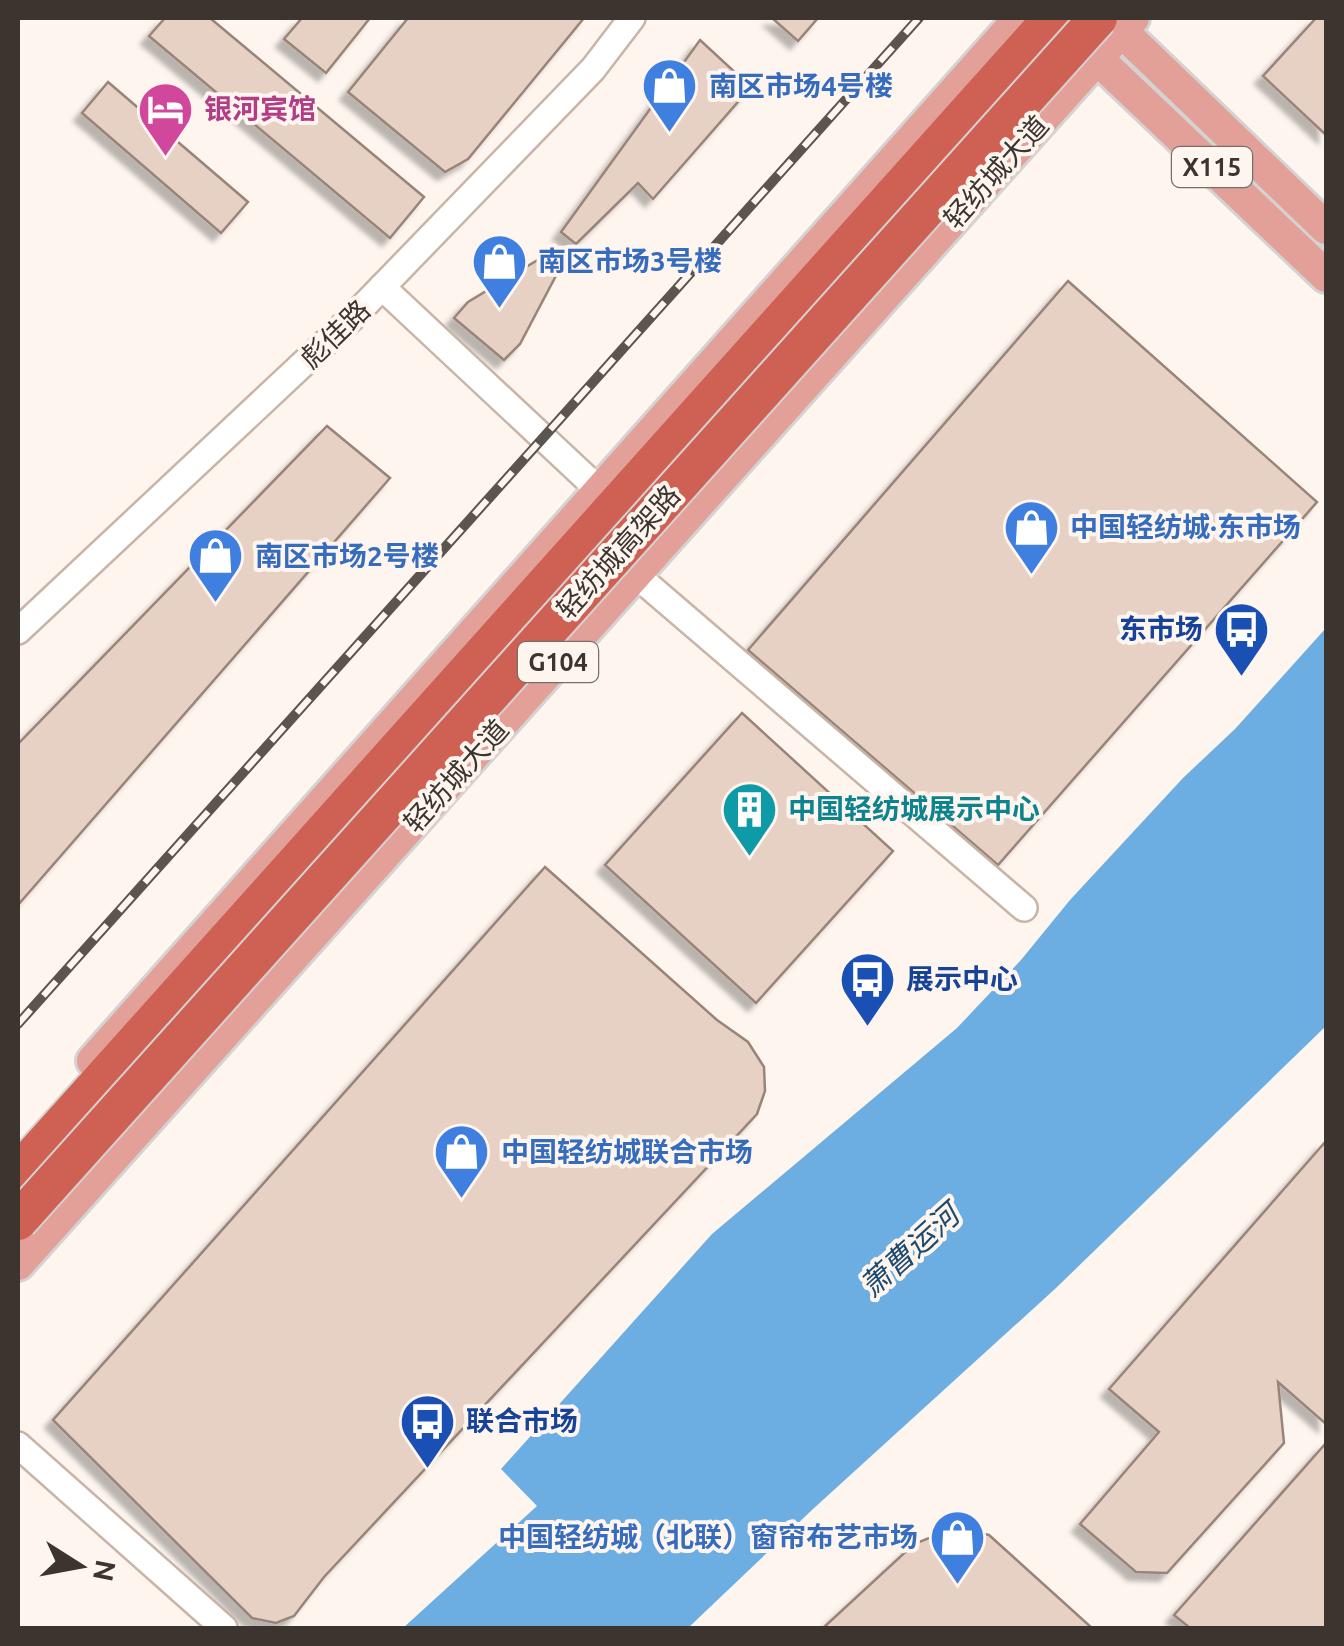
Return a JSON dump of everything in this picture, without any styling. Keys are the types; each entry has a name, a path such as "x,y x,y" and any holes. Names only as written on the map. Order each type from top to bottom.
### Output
{"highway":[{"name":"轻纺城高架路","path":"18,1173 1053,18"},
{"name":"轻纺城高架路","path":"18,1220 1115,21"}],"main road":[{"name":"X115","path":"1053,18 1326,276"},
{"name":"X115","path":"1115,21 1326,228"},
{"name":"轻纺城大道","path":"18,1264 1097,58 1115,21"},
{"name":"G104","path":"18,1146 600,491 1005,23"}],"street":[{"name":"彪佳路","path":"18,631 382,287 594,69 632,18"},
{"path":"382,287 600,491"},
{"path":"636,575 1024,908"},
{"path":"18,1445 224,1628"}],"water":[{"name":"萧曹运河","path":"1326,628 1326,1026 1056,1288 688,1628 403,1628 537,1506 501,1469 712,1234 957,1028 1070,900"}],"building":[{"path":"165,18 210,18 424,197 390,238 149,36"},
{"path":"302,18 370,18 326,73 284,39"},
{"path":"408,18 584,18 468,159 445,172 348,92"},
{"path":"772,18 818,18 798,41"},
{"path":"1316,18 1326,18 1326,135 1263,76"},
{"name":"南区市场4号楼","path":"700,40 751,87 653,199 638,183 576,244 561,232"},
{"name":"银河宾馆","path":"108,82 248,202 221,233 82,113"},
{"name":"南区市场3号楼","path":"546,255 560,268 520,344 504,360 454,318 468,302"},
{"name":"中国轻纺城·东市场","path":"1068,281 1317,502 998,865 748,650"},
{"name":"南区市场2号楼","path":"327,426 390,478 18,905 18,744"},
{"name":"中国轻纺城展示中心","path":"742,713 893,851 756,1003 605,865"},
{"name":"中国轻纺城联合市场","path":"545,867 717,1020 748,1042 764,1067 765,1091 757,1114 324,1577 294,1616 276,1623 252,1618 53,1420"},
{"path":"1326,1141 1326,1424 1278,1382 1284,1443 1167,1573 1136,1572 1080,1524 1159,1432 1109,1389"},
{"path":"1326,1443 1326,1628 1190,1628 1174,1615"},
{"name":"中国轻纺城（北联）窗帘布艺市场","path":"954,1528 989,1535 1092,1628 823,1628 914,1544"}],"railway":[{"path":"18,1024 919,18"}],"place":[{"name":"南区市场4号楼","path":"670,135"},
{"name":"银河宾馆","path":"165,158"},
{"name":"南区市场3号楼","path":"499,310"},
{"name":"中国轻纺城·东市场","path":"1031,576"},
{"name":"南区市场2号楼","path":"216,605"},
{"name":"东市场","path":"1242,678"},
{"name":"中国轻纺城展示中心","path":"749,858"},
{"name":"展示中心","path":"867,1028"},
{"name":"中国轻纺城联合市场","path":"462,1201"},
{"name":"联合市场","path":"427,1470"},
{"name":"中国轻纺城（北联）窗帘布艺市场","path":"957,1586"}]}
